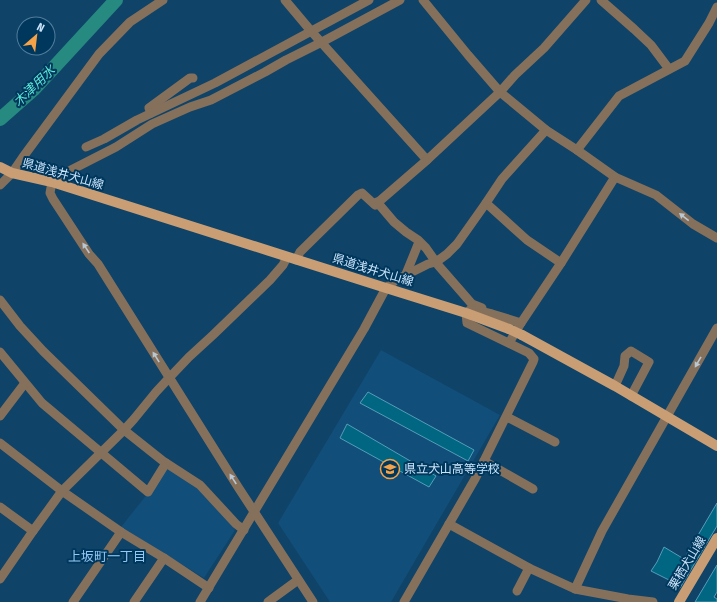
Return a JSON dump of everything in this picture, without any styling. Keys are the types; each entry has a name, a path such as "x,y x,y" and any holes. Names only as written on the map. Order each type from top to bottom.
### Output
{"main road":[{"name":"県道浅井犬山線","path":"0,167 12,173 52,182 508,328 615,386 717,446"},
{"name":"栗栖犬山線","path":"682,601 717,538"}],"street":[{"path":"0,185 12,173 99,54 130,22 163,0"},
{"path":"285,0 311,31 428,160"},
{"path":"86,147 104,139 136,120 215,83 370,0"},
{"path":"313,602 254,512 98,264 50,193 52,182 156,123 190,107 211,100 400,0"},
{"path":"423,0 500,92 546,130 615,177 656,195 693,224 717,238"},
{"path":"1,574 62,491 124,430 169,378 284,265 300,252 358,195 362,193 375,204 428,160 544,48 586,0"},
{"path":"601,0 634,28 651,45 669,69"},
{"path":"577,150 619,96 686,61 700,40 717,7"},
{"path":"156,123 149,108 190,78 193,78"},
{"path":"200,602 364,329 386,288 406,274 436,262 447,254 457,244 502,179 546,130"},
{"path":"509,343 615,177"},
{"path":"377,202 394,222 426,248 472,304 487,310 492,314"},
{"path":"486,203 527,240 561,263"},
{"path":"406,274 420,242"},
{"path":"0,300 20,326 43,351 124,430 166,463 200,485 236,524 244,530"},
{"path":"404,602 475,479 507,417 534,359 529,353 467,323 466,314 471,309 521,323"},
{"path":"575,589 602,531 717,328"},
{"path":"615,386 624,366 625,356 631,351 649,362 631,396"},
{"path":"0,352 42,402 148,492 166,463"},
{"path":"0,416 26,383"},
{"path":"507,417 555,442"},
{"path":"0,443 62,491 121,532 209,588"},
{"path":"484,462 534,489"},
{"path":"0,507 32,531"},
{"path":"449,524 529,568 575,589 653,602"},
{"path":"73,602 121,532"},
{"path":"134,602 164,558"},
{"path":"517,591 529,568"},
{"path":"268,602 298,580"}],"shaded area":[{"name":"県立犬山高等学校","path":"381,350 500,415 391,602 330,602 278,523"},
{"path":"168,468 202,489 235,530 204,578 121,527"}],"building":[{"path":"368,392 474,450 468,461 360,403"},
{"path":"347,424 436,476 429,487 340,438"},
{"path":"717,503 717,526 680,588 670,583 671,581 651,571 664,547 684,559"},
{"path":"717,565 717,592 714,597 717,599 717,602 695,602"}],"waterway":[{"name":"木津用水","path":"0,119 34,89 116,0"}],"place":[{"name":"県立犬山高等学校","path":"390,469"}],"district":[{"name":"上坂町一丁目","path":"107,556"}]}
